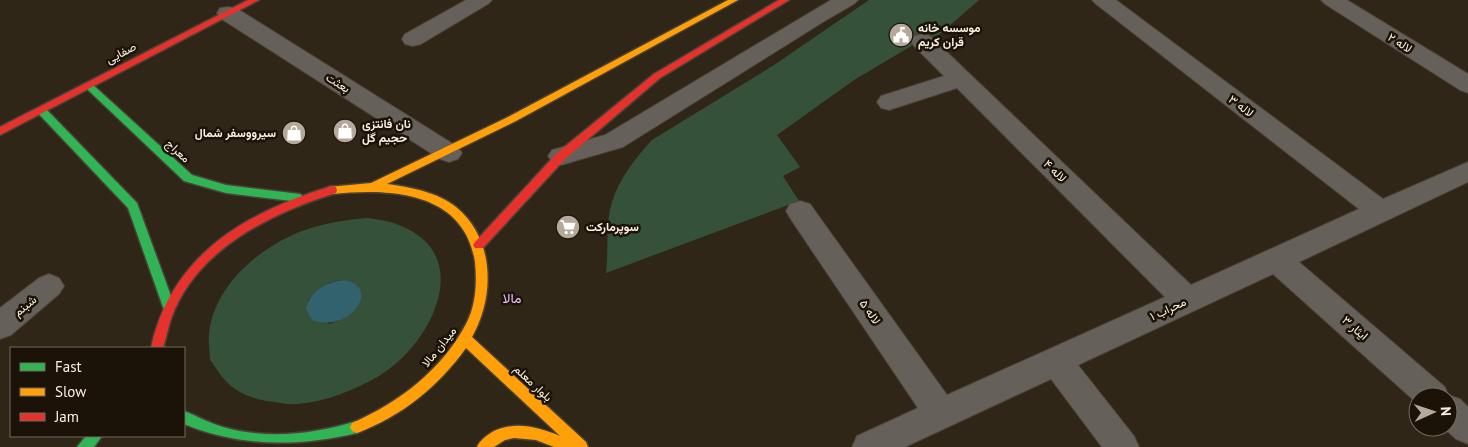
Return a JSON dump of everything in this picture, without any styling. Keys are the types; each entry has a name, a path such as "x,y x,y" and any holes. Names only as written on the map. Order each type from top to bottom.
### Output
{"main road":[{"name":"صفایی","path":"0,131 255,0"},
{"path":"376,185 449,153 734,0"},
{"path":"480,245 561,156 657,76 785,0"},
{"name":"معراج","path":"89,86 188,178 226,188 300,198"},
{"path":"41,110 133,206 168,307"},
{"name":"میدان مالا","path":"157,347 160,329 168,307 201,261 247,224 300,198 339,188 376,185 411,190 441,202 465,220 480,245 485,273 480,305 465,339 441,370 410,398 372,421 334,440 271,447 228,442 194,427 185,418"},
{"name":"بلوار معلم","path":"465,339 581,447"},
{"path":"484,447 502,434 519,431 538,434 568,447"},
{"path":"84,447 94,437"}],"street":[{"path":"413,39 481,0"},
{"path":"561,156 614,141 806,22 846,0"},
{"name":"لاله ۳","path":"1103,0 1380,211"},
{"name":"لاله ۲","path":"1332,0 1468,85"},
{"name":"بعثت","path":"228,13 449,153"},
{"name":"لاله ۴","path":"922,41 1187,300"},
{"path":"889,102 961,79"},
{"name":"محراب ۱","path":"868,447 1380,211 1461,181"},
{"name":"لاله ۵","path":"800,211 940,414"},
{"name":"ایثار ۳","path":"1276,259 1422,387"},
{"name":"شبنم","path":"0,326 49,286"},
{"path":"1056,361 1122,447"},
{"path":"1458,419 1468,428"}],"green space":[{"path":"869,0 979,0 940,34 913,45 854,80 777,135 800,167 783,176 799,201 606,273 610,211 615,193 629,169 652,140 774,65"},
{"path":"369,218 399,225 423,239 436,257 441,278 438,300 429,323 415,344 398,362 379,376 360,386 319,401 286,404 251,397 231,386 211,361 209,346 209,331 212,317 226,290 245,267 281,241 317,226","holes":["344,280 360,290 359,303 352,313 341,320 329,324 308,301 319,288 333,282"]}],"water":[{"path":"344,280 355,284 361,291 361,299 356,308 349,315 338,321 326,323 312,320 306,309 308,302 315,292 325,285"}],"traffic: fast":[{"path":"89,86 188,178 226,189 300,198"},
{"path":"41,110 133,206 169,307"},
{"path":"185,418 203,427 224,434 268,441 314,438 336,434 357,427"},
{"path":"84,447 94,437"}],"traffic: slow":[{"path":"376,185 512,119 734,0"},
{"path":"332,190 357,187 407,191 431,198 451,209 467,225 478,246 482,273 480,300 475,319 451,358 438,373 408,399 392,410 357,427"},
{"path":"465,339 581,447"},
{"path":"484,447 493,439 503,434 514,432 525,432 547,437 568,447"}],"traffic: jam":[{"path":"0,131 255,0"},
{"path":"479,245 561,156 657,76 785,0"},
{"path":"157,347 165,318 179,290 198,266 220,244 246,226 274,211 332,190"}],"place":[{"name":"موسسه خانه قران کریم","path":"901,35"},
{"name":"نان فانتزی حجیم گل","path":"345,131"},
{"name":"سیرووسفر شمال","path":"294,133"},
{"name":"سوپرمارکت","path":"568,227"}],"district":[{"name":"مالا","path":"512,298"}]}
